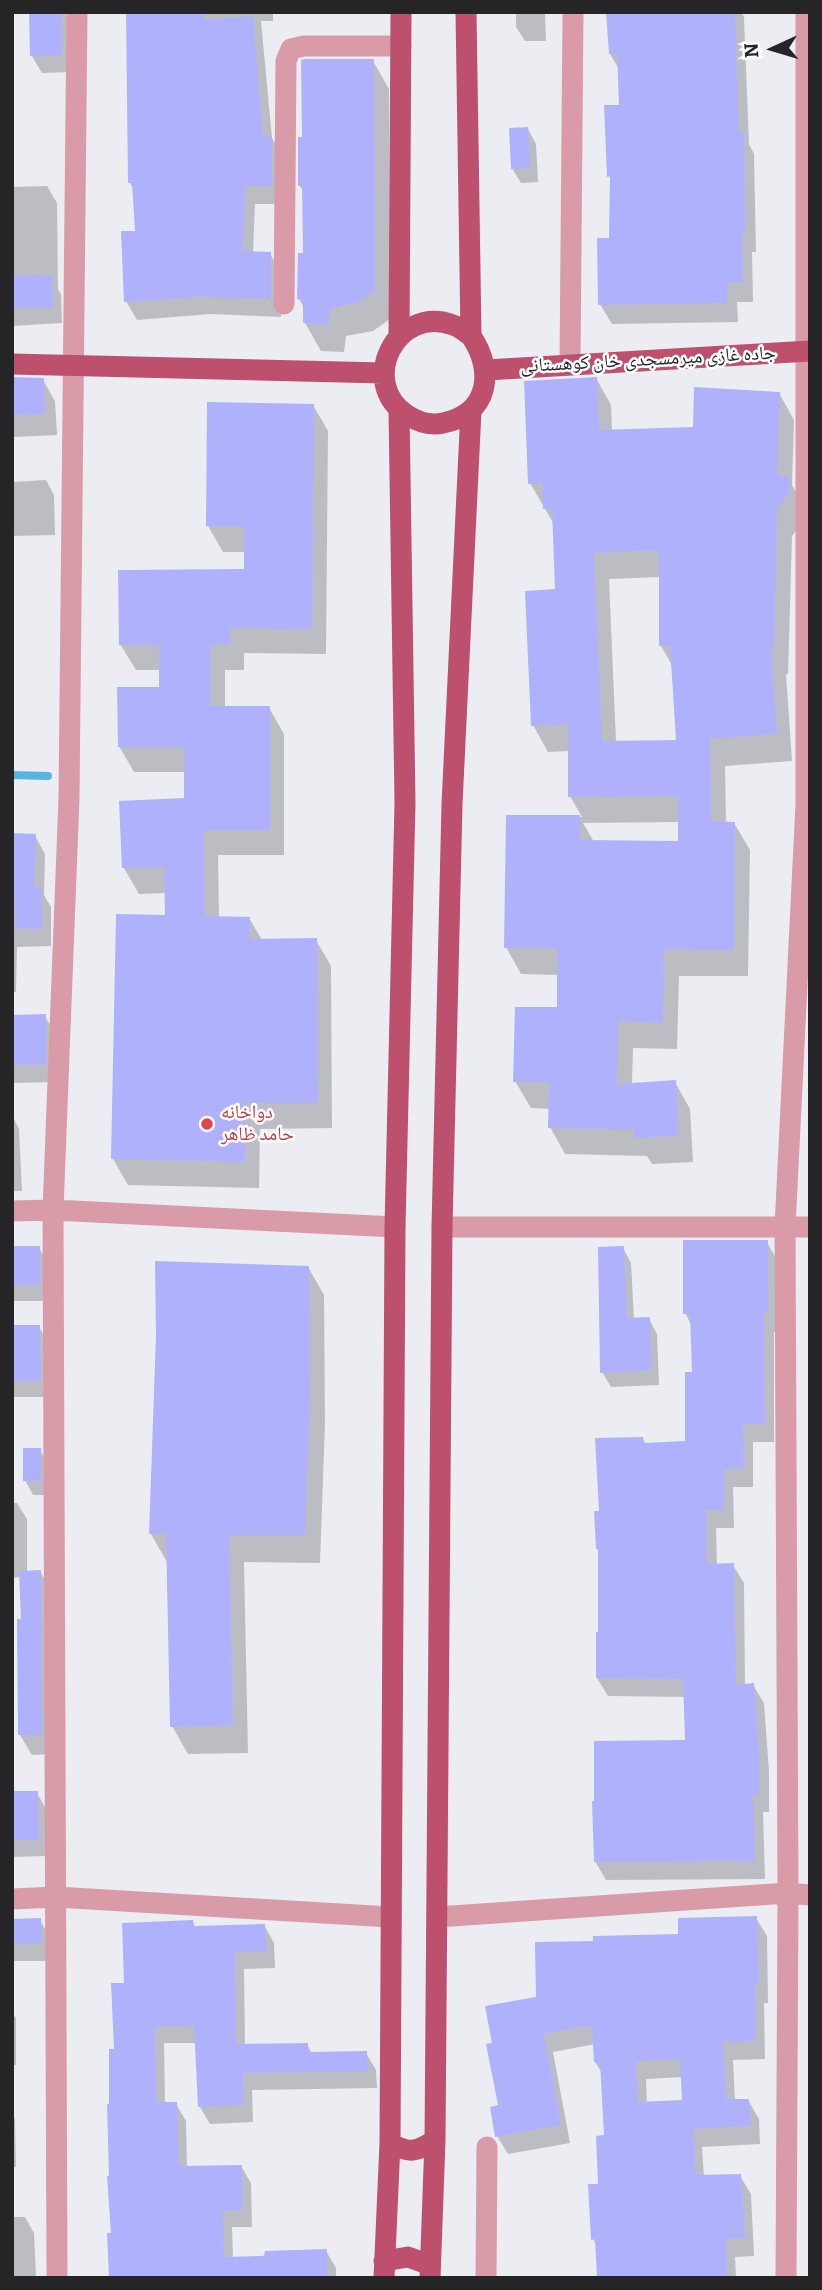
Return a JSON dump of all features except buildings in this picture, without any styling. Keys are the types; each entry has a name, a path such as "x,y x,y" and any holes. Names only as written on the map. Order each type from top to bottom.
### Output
{"main road":[{"path":"399,336 401,12"},
{"path":"466,12 471,337"},
{"path":"435,321 455,325 471,337 482,352 486,370 483,391 471,410 455,421 435,425 415,421 399,410 387,393 383,373 387,353 399,336 415,325 435,321"},
{"name":"جاده غازی میرمسجدی خان کوهستانی","path":"486,370 808,351"},
{"path":"12,364 383,373"},
{"path":"399,410 405,803 395,1227 390,2143 384,2269 408,2257 430,2271"},
{"path":"430,2271 435,2140 442,1227 452,804 471,410"},
{"path":"390,2143 410,2152 418,2151 435,2140"}],"street":[{"path":"57,2278 53,1210 69,797 76,12"},
{"path":"570,364 573,12"},
{"path":"786,2278 788,1893 785,1227 806,804 806,12"},
{"path":"284,304 286,61 291,48 401,46"},
{"path":"12,1211 53,1210 395,1227"},
{"path":"442,1227 810,1227"},
{"path":"437,1917 788,1893 810,1895"},
{"path":"12,1899 56,1896 390,1917"},
{"path":"486,2278 487,2147"}],"waterway":[{"path":"12,775 48,776"}],"place":[{"name":"دواخانه حامد ظاهر","path":"207,1124"}]}
